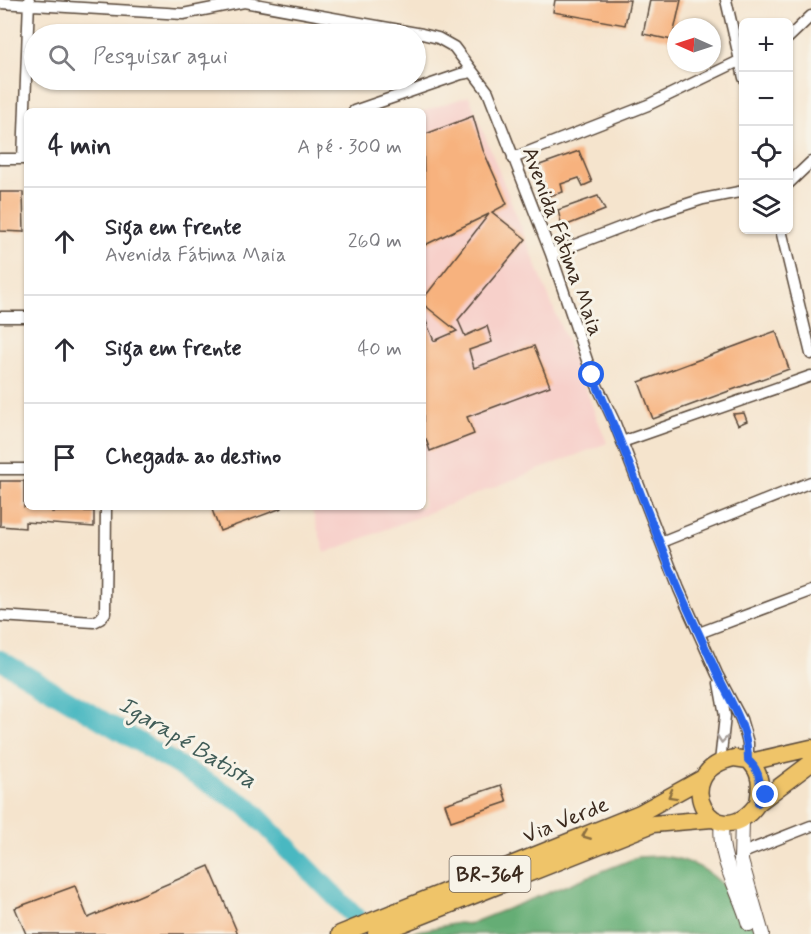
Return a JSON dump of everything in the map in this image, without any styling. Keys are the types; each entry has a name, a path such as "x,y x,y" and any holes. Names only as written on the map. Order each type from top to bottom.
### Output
{"main road":[{"path":"720,762 734,758 749,761 811,748"},
{"path":"749,761 760,782 758,803"},
{"name":"BR-364","path":"641,821 704,778 720,762"},
{"path":"742,819 758,803 811,763"},
{"path":"704,778 699,796 701,806 717,821"},
{"name":"BR-364","path":"641,821 742,819"},
{"name":"Via Verde","path":"340,934 641,821"},
{"name":"Via Verde","path":"376,934 641,821"}],"street":[{"path":"726,0 739,57"},
{"name":"Avenida Fátima Maia","path":"0,3 30,3 183,14 244,2 363,24"},
{"path":"29,24 30,3"},
{"path":"793,34 811,16"},
{"name":"Avenida Fátima Maia","path":"426,36 438,38 454,47 488,92 551,254 592,375 622,442 699,633 717,674 741,718 748,743 749,761"},
{"path":"513,158 648,105 739,61"},
{"path":"426,86 472,72"},
{"path":"27,90 27,108"},
{"path":"363,108 415,90"},
{"path":"0,159 24,159"},
{"path":"793,180 811,162"},
{"path":"551,254 653,215 703,199 739,191"},
{"path":"782,234 811,354"},
{"path":"0,317 24,317"},
{"path":"622,442 811,376"},
{"path":"0,469 24,469"},
{"path":"661,542 811,482"},
{"path":"0,616 94,622 100,619 105,613 106,510"},
{"path":"699,633 811,591"},
{"name":"Avenida Fátima Maia","path":"717,674 725,716 720,762"},
{"path":"742,819 740,854 762,934"},
{"path":"717,821 727,861 753,934"},
{"path":"740,854 811,826"}],"shaded area":[{"path":"469,96 607,443 325,553 312,510 426,510 426,110"}],"green space":[{"path":"660,856 694,864 707,872 730,893 759,934 404,934 458,923 469,924 638,857"}],"building":[{"path":"555,0 630,0 625,25 553,12"},
{"path":"650,0 681,0 677,18 667,18 667,39 643,34"},
{"path":"473,116 483,150 507,204 492,212 526,239 458,320 465,336 487,326 492,342 469,350 474,368 534,346 550,386 467,417 474,434 430,451 426,439 426,321 434,341 457,331 426,306 426,295 489,214 426,245 426,134"},
{"path":"579,151 592,182 583,186 579,178 561,184 563,192 549,196 537,166"},
{"path":"0,192 23,192 24,232 0,231"},
{"path":"598,196 605,210 562,227 558,210"},
{"path":"776,331 789,369 653,419 639,382"},
{"path":"744,413 747,421 738,425 733,414"},
{"path":"0,481 24,481 24,510 94,511 94,527 25,522 25,528 0,526"},
{"path":"212,510 277,510 220,531"},
{"path":"501,785 507,802 451,821 445,804"},
{"path":"209,866 238,934 26,934 15,908 75,886 88,918"}],"waterway":[{"name":"Igarapé Batista","path":"0,660 247,806 356,918"}],"route":[{"path":"592,375 614,421 679,589 717,674 741,718 748,743 748,760 758,773 760,782 758,803 766,795"}]}
